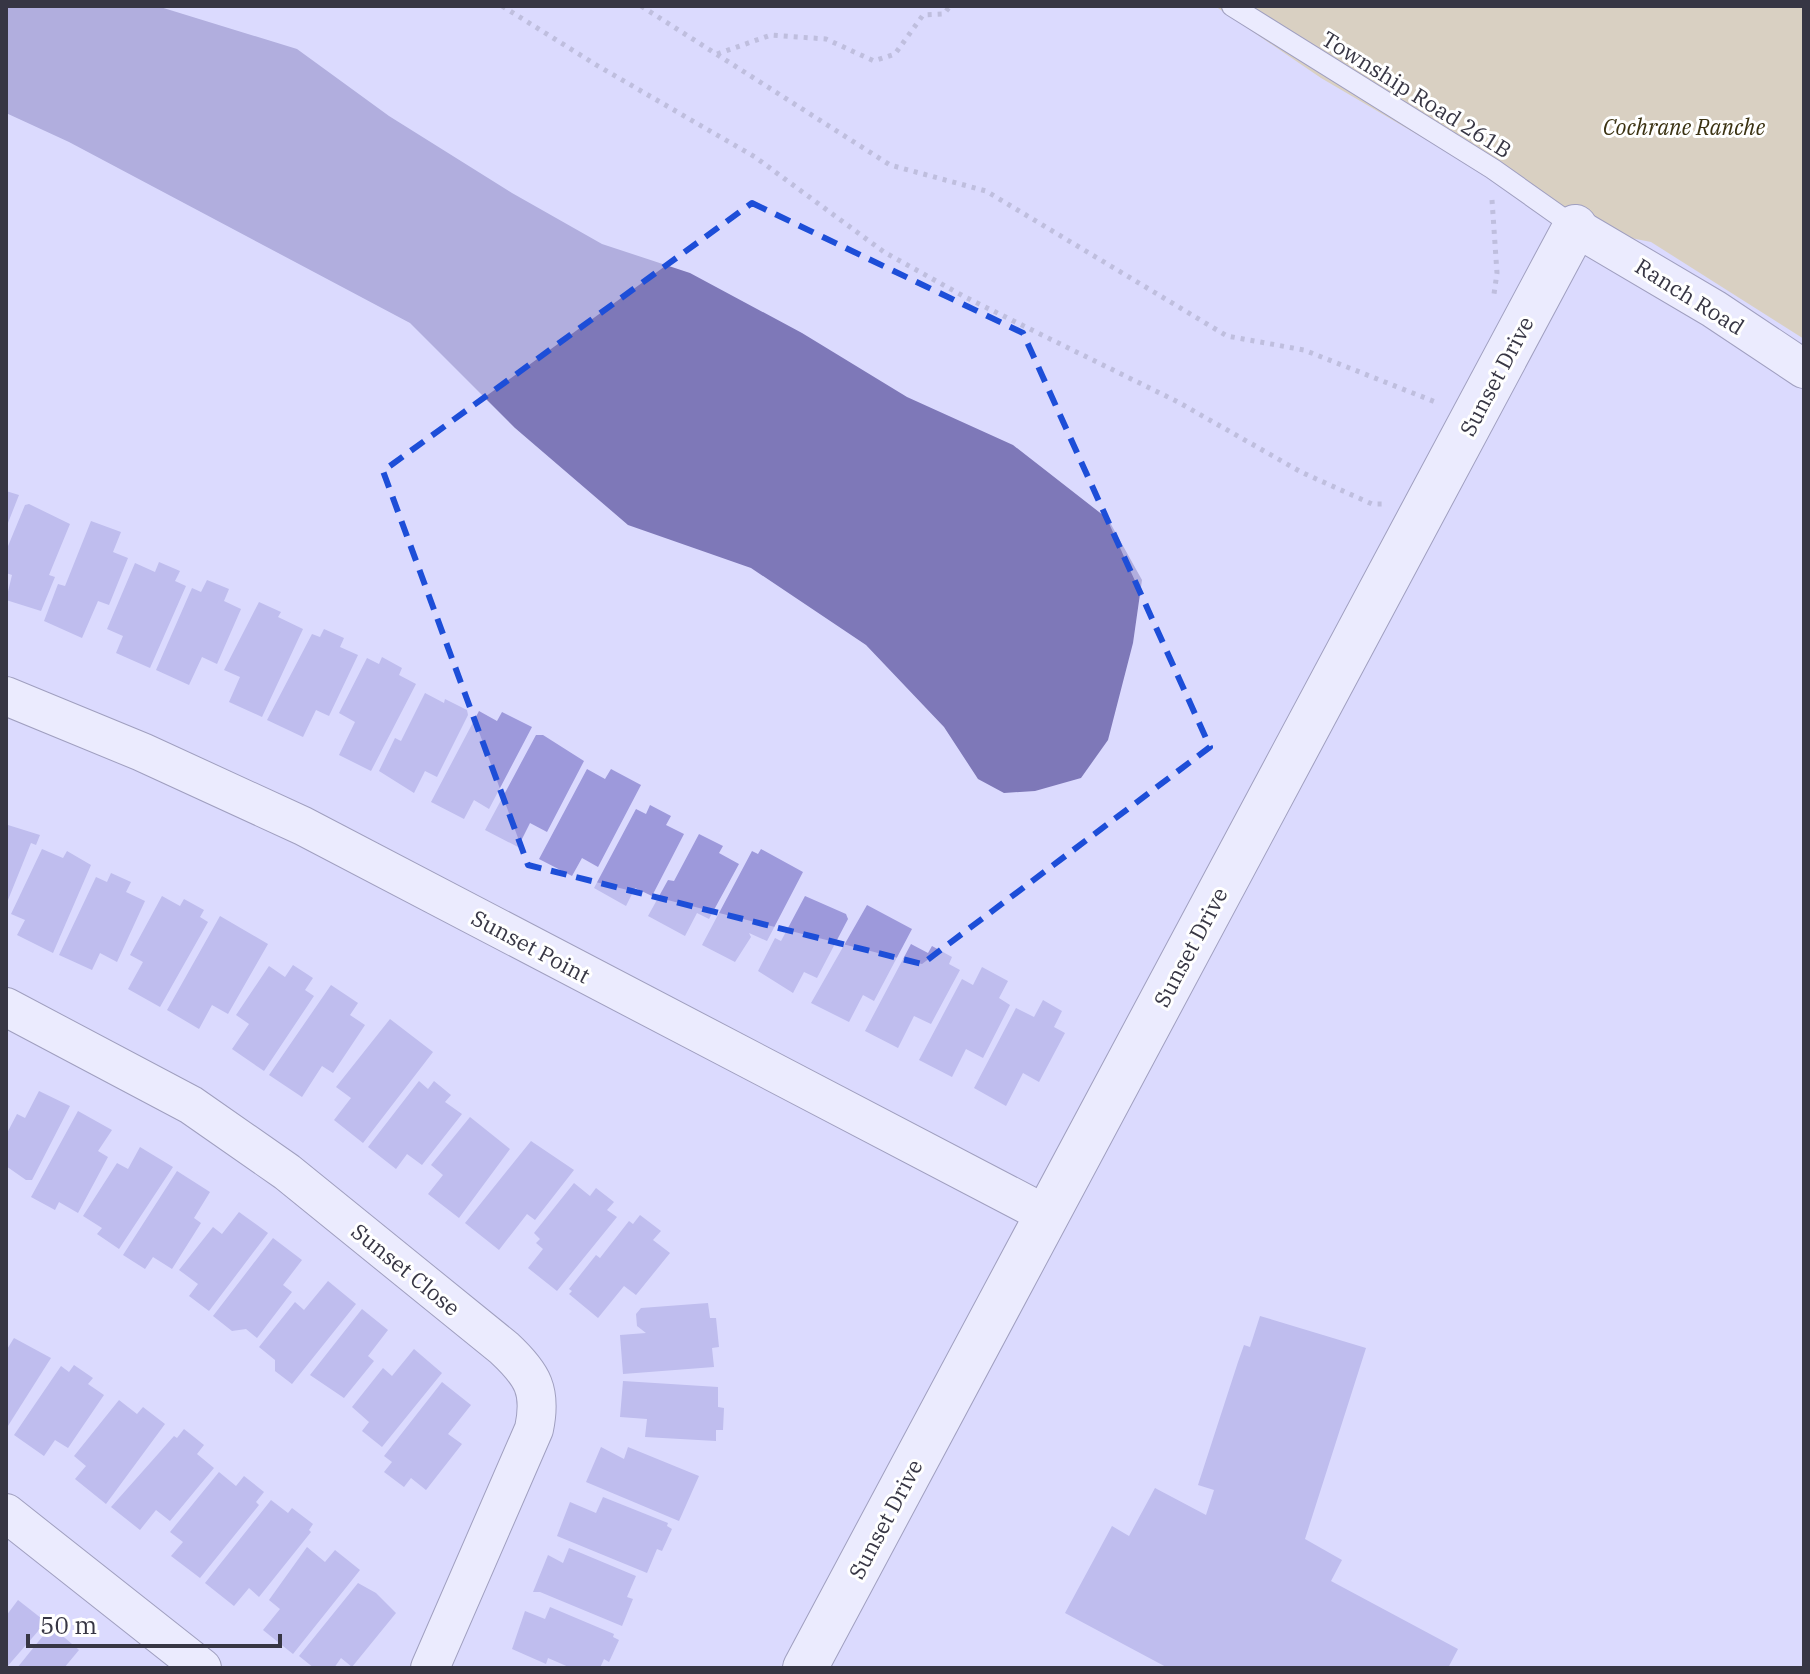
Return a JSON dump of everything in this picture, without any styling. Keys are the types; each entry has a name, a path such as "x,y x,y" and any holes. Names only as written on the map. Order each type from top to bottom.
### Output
{"street":[{"name":"Sunset Drive","path":"805,1668 1047,1215 1452,403 1575,227"},
{"name":"Ranch Road","path":"1575,227 1714,309 1804,369"},
{"name":"Sunset Point","path":"6,696 142,752 303,826 1047,1215"},
{"name":"Sunset Close","path":"6,1007 191,1105 287,1172 504,1348 533,1383 540,1403 534,1429 430,1668"},
{"path":"6,1513 202,1668"}],"lane":[{"name":"Township Road 261B","path":"1232,6 1493,169 1575,227"}],"path":[{"path":"502,6 755,157 844,226 965,297 1088,355 1329,485 1372,504 1383,504 1390,491"},
{"path":"641,6 890,165 986,191 1227,336 1304,350 1452,403"},
{"path":"716,54 771,35 826,39 874,61 895,54 923,15 944,14 950,6"},
{"path":"1490,304 1497,273 1493,169"},
{"path":"1431,415 1452,403"}],"highlighted area":[{"path":"752,203 1023,333 1210,747 922,964 528,865 383,471"}],"green space":[{"name":"Cochrane Ranche","path":"1215,6 1804,6 1804,339 1651,242 1575,227 1321,78"}],"shaded area":[{"path":"6,6 157,6 297,49 389,116 512,193 602,244 690,273 802,333 907,397 1013,445 1108,519 1142,580 1133,643 1108,740 1081,778 1035,791 1004,793 978,779 944,727 866,645 751,568 628,525 515,428 410,323 69,142 6,113"}],"building":[{"path":"6,491 19,495 6,528"},
{"path":"29,504 70,524 49,575 55,577 41,611 6,600 12,575 6,573 6,551 25,505"},
{"path":"91,521 121,532 113,552 128,558 109,605 98,601 82,638 44,621 58,584 65,586"},
{"path":"159,562 180,571 175,581 186,586 150,668 116,653 123,636 107,629 135,563 155,572"},
{"path":"207,580 229,589 224,601 241,609 217,664 202,657 189,685 156,670 192,588 201,592"},
{"path":"259,602 281,612 278,617 303,629 262,717 229,702 240,677 224,670"},
{"path":"324,629 344,638 340,647 358,655 329,716 316,710 303,737 267,720 312,634 320,637"},
{"path":"382,657 402,668 399,675 416,684 371,771 339,755 355,722 339,713 367,658 379,664"},
{"path":"425,693 467,710 468,715 437,777 425,771 414,793 379,771 395,738 401,741"},
{"path":"479,711 497,721 502,712 532,727 489,809 474,800 464,819 431,802"},
{"path":"536,735 543,735 584,761 547,832 530,823 518,847 485,830"},
{"path":"587,769 605,779 611,769 641,785 598,867 582,858 572,876 539,859"},
{"path":"650,805 671,816 666,825 684,834 652,896 635,888 626,906 594,888 636,809 646,814"},
{"path":"8,825 40,835 36,845 31,843 6,905"},
{"path":"699,834 723,846 719,853 739,864 709,919 697,913 685,936 648,916 668,880 674,881"},
{"path":"42,849 63,858 67,851 91,865 53,953 17,935 25,920 11,914"},
{"path":"761,849 803,872 767,941 749,933 751,937 735,962 702,945 752,851 758,854"},
{"path":"111,873 131,882 126,892 145,901 117,962 100,953 92,970 59,955 96,877 107,882"},
{"path":"162,896 180,906 184,899 204,910 200,917 208,922 160,1007 128,989 143,962 130,955"},
{"path":"805,896 846,914 848,919 817,978 804,972 793,993 758,971 775,938 781,941"},
{"path":"867,905 912,929 874,1001 863,995 849,1022 811,1003"},
{"path":"220,916 268,944 228,1014 212,1005 199,1029 167,1010"},
{"path":"911,944 928,953 932,946 952,957 949,964 960,970 931,1024 914,1016 898,1048 865,1031"},
{"path":"293,965 313,978 305,990 314,996 264,1071 232,1049 249,1024 236,1015 269,966 285,977"},
{"path":"982,967 1008,981 999,998 1010,1005 983,1058 966,1049 952,1077 919,1060 962,979 973,985"},
{"path":"331,985 358,1003 350,1015 365,1025 333,1073 322,1066 302,1097 269,1075"},
{"path":"1043,1000 1062,1011 1054,1027 1065,1033 1039,1082 1023,1073 1006,1106 974,1088 1016,1008 1034,1017"},
{"path":"390,1019 433,1052 363,1143 334,1120 351,1098 336,1087"},
{"path":"419,1081 428,1089 434,1081 451,1095 445,1102 462,1114 422,1165 407,1154 396,1169 368,1147"},
{"path":"39,1091 70,1106 32,1180 26,1180 6,1166 6,1135 17,1114 25,1118"},
{"path":"78,1111 112,1130 98,1151 108,1157 78,1213 59,1202 55,1210 31,1197"},
{"path":"470,1117 510,1149 459,1218 428,1194 443,1175 431,1165"},
{"path":"531,1141 574,1170 535,1220 527,1214 499,1250 465,1223"},
{"path":"140,1147 173,1167 119,1249 97,1234 102,1228 83,1216 117,1163 128,1169"},
{"path":"177,1171 210,1192 194,1218 201,1223 172,1269 153,1257 145,1269 123,1255"},
{"path":"574,1183 590,1196 596,1188 614,1202 607,1210 617,1217 557,1291 528,1268 543,1249 536,1243 540,1239 534,1233"},
{"path":"239,1212 268,1233 209,1311 189,1296 198,1284 179,1270 213,1227 222,1234"},
{"path":"640,1215 661,1231 653,1240 670,1253 636,1295 624,1286 598,1318 569,1294 572,1291 569,1289 596,1255 600,1258 629,1221 633,1224"},
{"path":"273,1238 302,1260 283,1285 292,1292 257,1338 246,1329 232,1331 213,1316"},
{"path":"328,1281 356,1304 292,1384 275,1371 275,1360 259,1347 295,1302 304,1310"},
{"path":"708,1303 710,1318 716,1318 719,1347 712,1348 714,1367 623,1374 620,1335 646,1333 637,1326 636,1314 641,1308"},
{"path":"362,1309 388,1330 368,1356 374,1361 344,1398 310,1375"},
{"path":"1260,1316 1366,1348 1305,1539 1342,1560 1331,1581 1458,1649 1448,1668 1168,1668 1065,1613 1112,1526 1129,1536 1155,1488 1206,1515 1214,1490 1198,1485 1244,1345 1250,1347"},
{"path":"14,1338 51,1358 6,1429 6,1351"},
{"path":"414,1349 442,1373 382,1447 362,1431 369,1422 352,1407 383,1368 392,1376"},
{"path":"74,1365 93,1378 88,1384 104,1395 68,1448 55,1440 44,1456 14,1435 61,1366 69,1372"},
{"path":"623,1381 718,1387 718,1407 724,1408 723,1430 716,1430 716,1441 645,1437 647,1419 620,1417"},
{"path":"442,1382 471,1405 448,1434 462,1444 426,1490 411,1478 404,1487 384,1472 392,1462 384,1456"},
{"path":"119,1400 137,1414 143,1407 165,1424 106,1504 75,1479 86,1466 74,1456"},
{"path":"184,1429 204,1445 197,1454 214,1468 170,1521 156,1510 140,1530 111,1507 174,1436 177,1438"},
{"path":"601,1447 624,1459 628,1447 699,1476 679,1521 586,1482"},
{"path":"219,1472 236,1486 244,1476 264,1492 256,1502 259,1505 200,1578 171,1556 183,1542 170,1532"},
{"path":"603,1497 668,1523 667,1526 672,1529 662,1551 657,1549 647,1573 557,1536 570,1502 596,1513"},
{"path":"271,1500 288,1513 292,1508 313,1524 309,1530 311,1532 259,1597 249,1588 234,1606 205,1583"},
{"path":"307,1547 325,1562 335,1550 360,1570 293,1654 263,1630 280,1609 269,1600"},
{"path":"569,1548 636,1576 627,1597 633,1599 622,1626 540,1592 533,1592 548,1555 563,1563"},
{"path":"358,1583 376,1593 396,1613 352,1667 341,1658 334,1668 314,1668 299,1656"},
{"path":"18,1600 46,1622 6,1668 6,1616"},
{"path":"550,1607 614,1634 613,1637 619,1640 609,1662 604,1659 600,1668 571,1668 548,1658 546,1664 512,1649 525,1611 545,1619"},
{"path":"51,1626 79,1650 64,1668 17,1668"}]}
